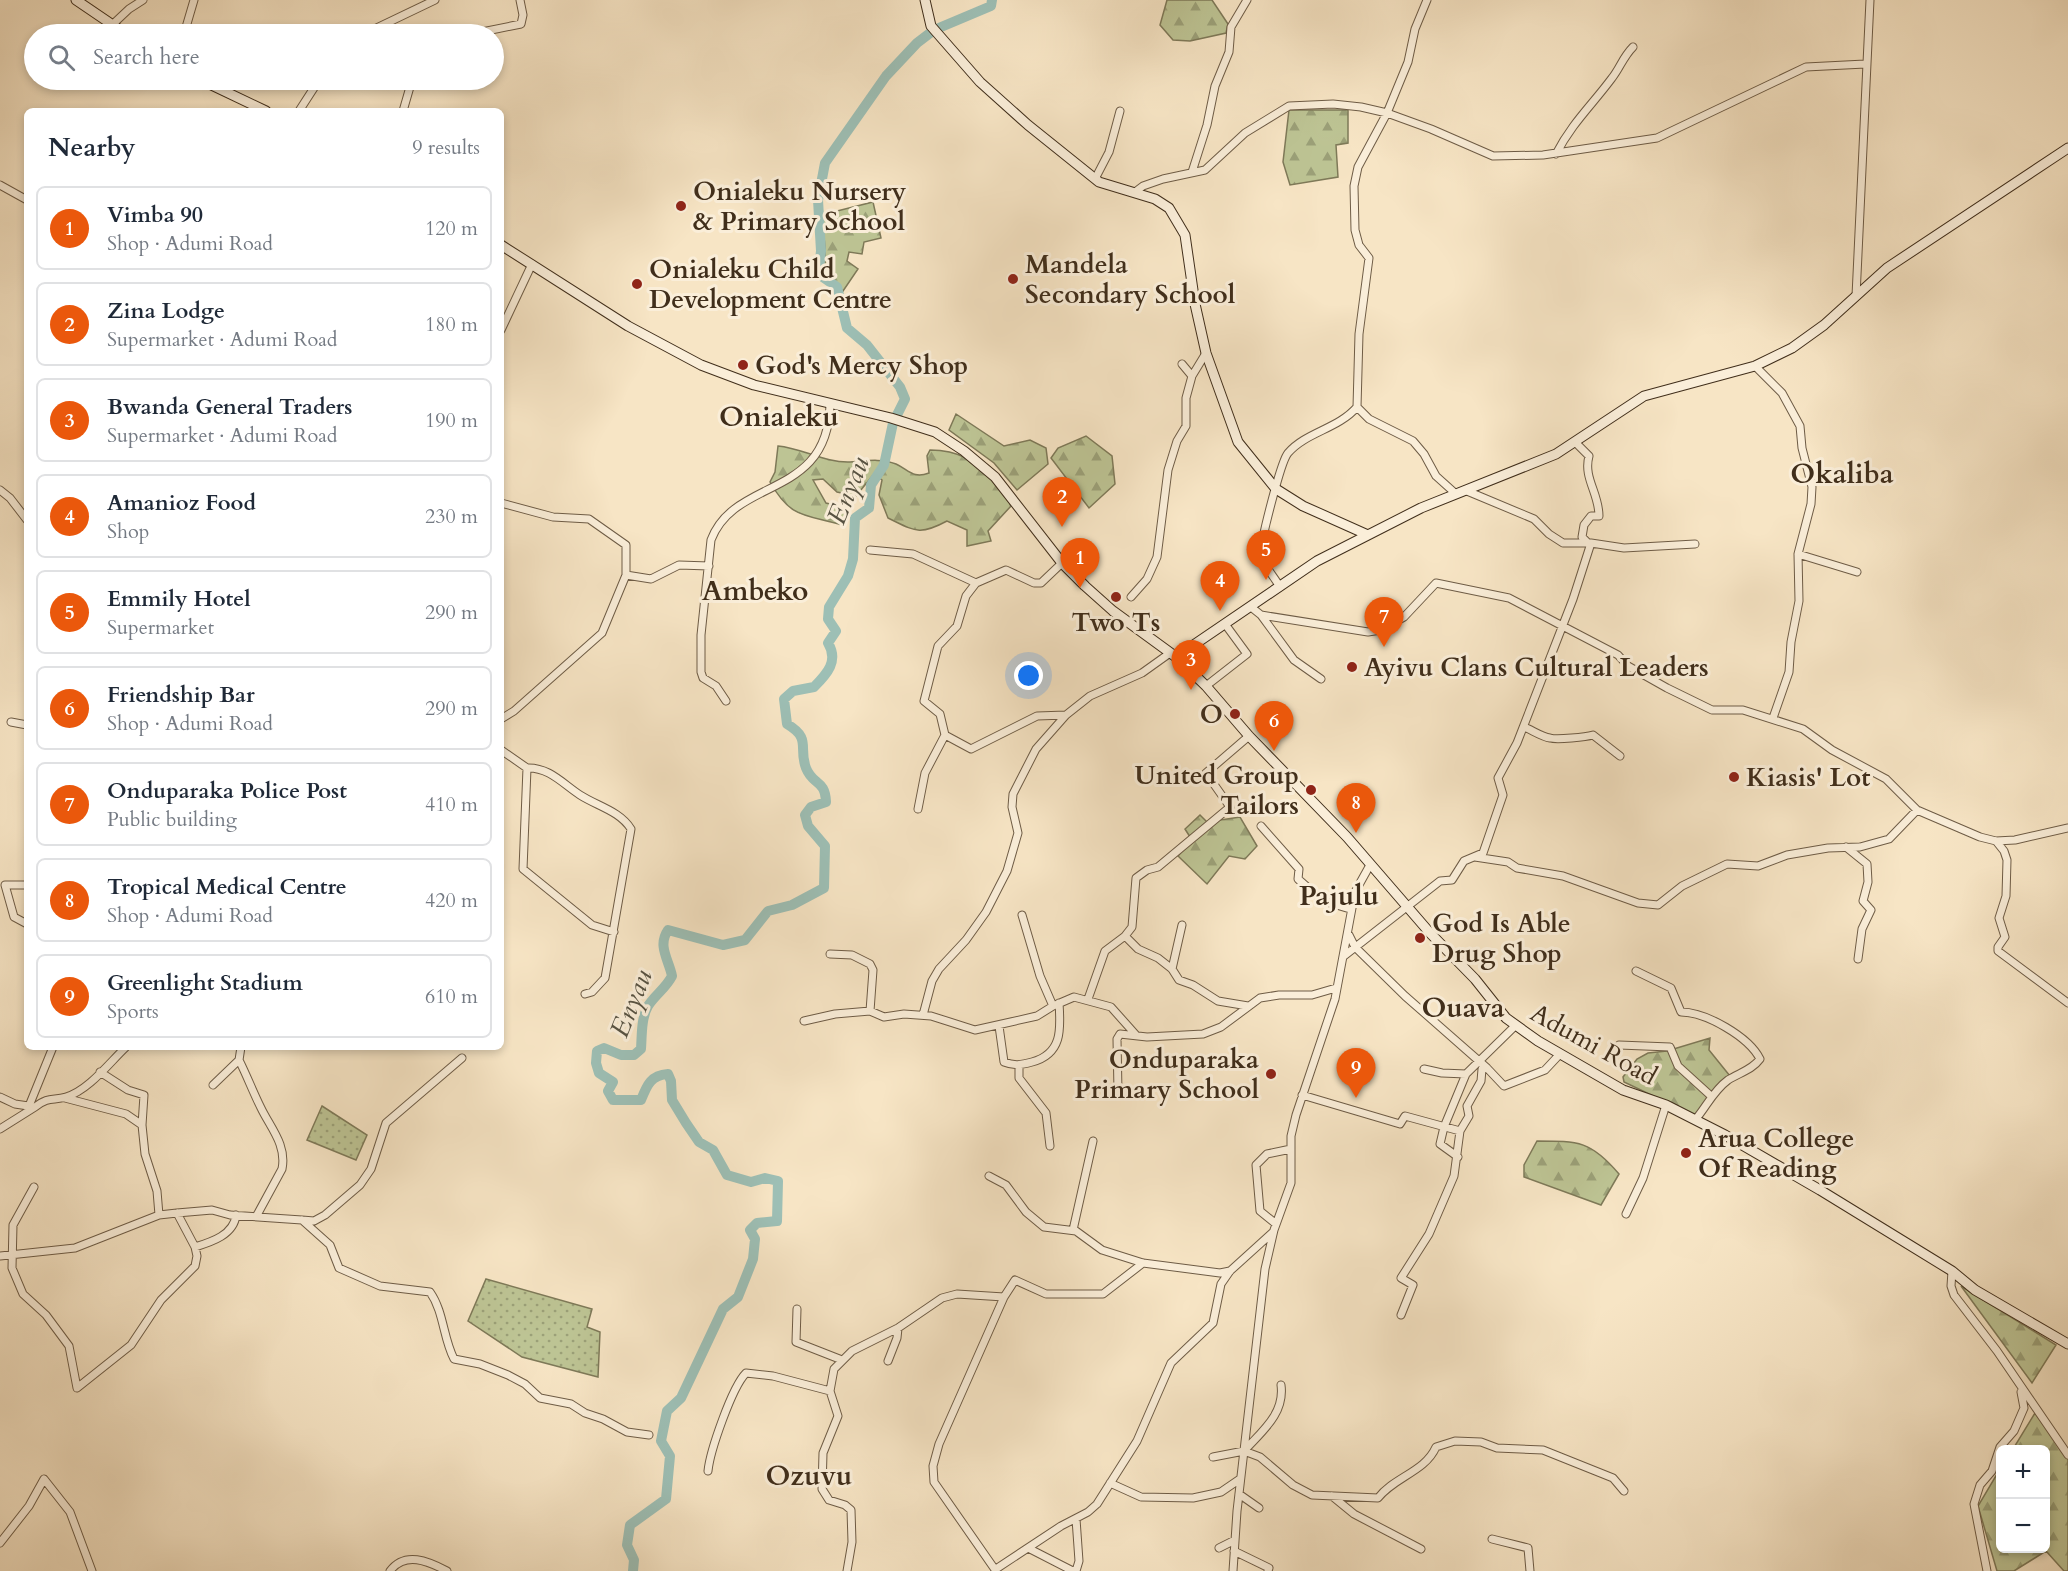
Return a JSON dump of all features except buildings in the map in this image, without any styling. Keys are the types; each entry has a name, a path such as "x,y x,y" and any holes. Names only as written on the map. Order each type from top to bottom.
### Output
{"main road":[{"path":"76,0 109,24"},
{"path":"925,0 935,29 980,82 1047,142 1095,179 1110,187 1135,192 1162,202 1181,225 1191,260 1195,304 1206,353 1238,442 1276,489 1303,506 1368,535"},
{"path":"221,90 256,108"},
{"path":"1173,655 1225,624 1317,561 1421,508 1556,454 1576,443 1608,418 1644,396 1755,366 1792,348 1824,326 1887,268 2068,148"},
{"name":"Adumi Road","path":"504,247 628,326 692,361 754,385 894,419 935,432 983,465 1062,563 1113,611 1173,655 1206,686 1249,736 1347,837 1430,933 1475,979 1506,1018 1560,1054 1623,1090 1695,1120 1824,1192 1953,1270 1975,1290 2068,1344"}],"street":[{"path":"114,24 129,9 143,0"},
{"path":"187,24 194,0"},
{"path":"385,24 435,0"},
{"path":"504,27 521,24 523,7 520,0"},
{"path":"1192,172 1207,125 1215,86 1229,52 1229,31 1248,0"},
{"path":"1427,0 1415,29 1407,62 1387,113 1358,167 1354,186 1355,230 1359,244 1369,258 1359,334 1357,407 1369,419 1413,441 1437,476 1456,494"},
{"path":"1856,296 1860,188 1866,116 1865,64 1870,0"},
{"path":"1556,154 1576,119 1614,77 1625,54 1633,47"},
{"path":"1135,192 1143,186 1209,167 1245,133 1289,106 1333,104 1387,113 1455,138 1493,156 1556,154 1658,138 1806,66 1865,64"},
{"path":"301,108 313,90"},
{"path":"405,108 409,90"},
{"path":"1095,179 1109,152 1120,111"},
{"path":"0,185 24,198"},
{"path":"504,324 532,264"},
{"path":"1131,597 1147,579 1157,557 1168,470 1177,441 1186,426 1186,398 1192,376 1206,353"},
{"path":"1182,364 1192,376"},
{"path":"1755,366 1782,393 1800,426 1802,448 1812,488 1811,504 1798,554 1799,601 1791,642 1789,672 1773,718"},
{"path":"726,701 716,686 704,678 701,672 701,635 711,540 722,521 758,495 790,479 808,465 822,442 829,420 830,403"},
{"path":"1280,587 1261,556 1261,544 1279,471 1287,454 1300,443 1344,418 1357,407"},
{"path":"1576,443 1589,456 1587,473 1599,500 1599,516 1591,516 1584,525 1582,537 1591,543"},
{"path":"0,490 10,498 24,516"},
{"path":"1467,491 1534,519 1549,534 1563,543 1591,543 1624,548 1695,544"},
{"path":"504,504 553,517 593,521 626,545 626,575 602,633 514,711 504,717"},
{"path":"1340,960 1373,936 1394,915 1409,907 1440,881 1452,880 1464,861 1483,853 1503,795 1498,778 1524,727 1562,628 1591,543"},
{"path":"870,550 913,554 976,583"},
{"path":"1798,554 1857,572"},
{"path":"918,809 925,773 945,735 940,714 924,701 938,646 957,626 966,596 976,583 1006,570 1034,583 1041,583 1062,563"},
{"path":"626,575 651,579 680,565 709,566"},
{"path":"1261,615 1368,632 1381,630 1404,617 1436,583 1509,598 1562,628 1618,655 1628,666 1706,708 1743,710 1803,729 1832,750 1886,779 1917,810 1996,841 2015,840 2068,828"},
{"path":"1251,607 1261,615 1294,660 1321,680"},
{"path":"1206,686 1246,654 1225,624"},
{"path":"923,1015 932,981 939,969 966,940 986,912 1012,857 1018,829 1012,807 1015,789 1036,749 1066,715 1102,689 1142,673 1173,655"},
{"path":"945,735 972,749 1037,716 1066,715"},
{"path":"11,722 24,724"},
{"path":"1524,727 1551,739 1562,736 1576,739 1593,735 1620,756"},
{"path":"1088,999 1105,951 1125,936 1134,919 1136,878 1147,870 1158,867 1230,807 1206,773 1249,736"},
{"path":"504,752 527,768 542,770 559,778 580,795 615,813 631,829 605,978 592,992 585,994"},
{"path":"527,768 523,869 592,925 614,932"},
{"path":"1475,857 1508,862 1517,868 1563,876 1638,903 1658,905 1682,886 1727,864 1758,866 1787,855 1860,847 1889,839 1917,810"},
{"path":"1261,826 1299,869 1298,879 1323,901 1350,909"},
{"path":"1996,841 2004,851 2007,860 2006,897 1999,918 2005,937 1998,946 1998,951 2068,1003"},
{"path":"1846,847 1867,864 1868,882 1863,901 1870,910 1862,929 1858,958"},
{"path":"1233,1571 1240,1479 1265,1269 1275,1227 1291,1183 1291,1136 1302,1095 1335,999 1340,960 1349,935 1350,909 1355,892 1370,865"},
{"path":"24,885 5,885 14,917 24,922"},
{"path":"999,1026 1003,1060 1019,1066 1038,1060 1054,1049 1060,1031 1056,1004 1040,976 1022,915"},
{"path":"1172,969 1182,925"},
{"path":"1349,935 1355,947 1405,996 1479,1059 1504,1086 1545,1070 1560,1054"},
{"path":"1125,936 1138,950 1155,957 1172,969 1179,980 1193,985 1218,1001 1248,1006"},
{"path":"830,954 852,956 870,964 873,970 870,1011"},
{"path":"1636,971 1671,988 1681,1012 1690,1012 1722,1023 1755,1049 1760,1059 1755,1066 1728,1080 1711,1096 1695,1120"},
{"path":"1118,1092 1117,1036 1203,1034 1221,1027 1248,1006 1267,996 1312,995 1336,988"},
{"path":"804,1022 835,1014 870,1011 884,1017 923,1015 967,1030 999,1026 1037,1016 1056,1004 1074,997 1111,1007 1136,1035"},
{"path":"1458,1157 1440,1144 1444,1127 1466,1074 1516,1025"},
{"path":"1619,1046 1670,1047 1678,1066 1711,1096"},
{"path":"32,1106 52,1050"},
{"path":"65,1098 100,1072 123,1050"},
{"path":"241,1050 239,1060 261,1109 276,1130 283,1161 282,1169 257,1215"},
{"path":"0,1256 75,1248 159,1215 203,1210 314,1221 325,1215 360,1185 371,1169 386,1123 462,1058"},
{"path":"213,1085 239,1060"},
{"path":"1019,1066 1019,1078 1046,1113 1050,1146"},
{"path":"1401,1315 1413,1286 1401,1278 1429,1234 1454,1176 1461,1131 1469,1116 1467,1106 1481,1081 1482,1069 1487,1068"},
{"path":"1424,1069 1442,1073 1466,1074"},
{"path":"100,1072 128,1090 144,1095 142,1125 144,1151 155,1184 159,1215"},
{"path":"1302,1095 1400,1124 1405,1116 1461,1131"},
{"path":"0,1097 15,1104 32,1106"},
{"path":"0,1129 32,1106 49,1098 65,1098 118,1112 142,1125"},
{"path":"1626,1214 1643,1178 1666,1106"},
{"path":"1073,1230 1093,1141"},
{"path":"1275,1227 1260,1211 1256,1165 1267,1154 1291,1149"},
{"path":"989,1176 1006,1185 1026,1212 1044,1227 1073,1230 1102,1250 1135,1258 1143,1263 1220,1273 1230,1271"},
{"path":"34,1187 13,1225 10,1255 20,1288 46,1315 69,1346 77,1388 131,1345 161,1300 195,1266 197,1256 195,1247 177,1213"},
{"path":"195,1247 229,1231 236,1215"},
{"path":"302,1220 330,1245 339,1268 380,1286 430,1292 439,1306 445,1340 454,1359 480,1364 508,1375 525,1384 540,1398 571,1404 627,1432 649,1435"},
{"path":"1143,1263 1103,1294 1046,1294 1015,1280 1004,1298 939,1444 933,1466 934,1482 996,1570 1092,1509 1137,1441 1171,1363 1213,1323 1221,1284 1230,1271 1260,1246 1275,1227"},
{"path":"1953,1270 1954,1294 2068,1455"},
{"path":"847,1571 852,1542 850,1510 844,1505 829,1500 822,1489 825,1447 838,1416 830,1391 832,1373 852,1351 898,1328 928,1306 951,1294 1004,1298"},
{"path":"797,1309 796,1342 842,1360"},
{"path":"888,1361 897,1338 898,1328"},
{"path":"708,1471 723,1420 740,1381 746,1373 773,1376 830,1391"},
{"path":"1987,1571 1974,1504 1980,1485 1992,1470 2000,1447 2014,1431 2024,1408 2023,1398 2016,1381"},
{"path":"1244,1451 1275,1418 1282,1392 1281,1385"},
{"path":"1213,1456 1244,1451 1260,1457 1293,1485 1312,1495 1378,1498 1386,1488 1430,1460 1436,1447 1455,1441 1481,1442 1497,1448 1544,1450 1613,1478 1624,1491"},
{"path":"0,1543 29,1506 44,1479 70,1512 92,1571"},
{"path":"1110,1484 1142,1497 1193,1498 1221,1492 1240,1479"},
{"path":"1239,1494 1259,1508"},
{"path":"1332,1496 1354,1514 1421,1549"},
{"path":"1028,1548 1075,1571 1079,1553 1076,1519"},
{"path":"1492,1539 1528,1548 1527,1568 1530,1571"},
{"path":"1219,1548 1235,1540"},
{"path":"1234,1551 1269,1568 1268,1571"},
{"path":"390,1571 398,1562 409,1559 428,1562 447,1571"}],"green space":[{"path":"1167,0 1212,0 1228,24 1226,33 1190,41 1173,40 1160,25"},
{"path":"1289,110 1348,110 1348,143 1336,145 1338,177 1290,185 1283,162"},
{"path":"873,202 881,238 864,242 862,254 849,252 847,261 858,269 843,291 826,274 821,215"},
{"path":"956,414 1004,446 1030,440 1046,448 1048,464 1017,490 994,463 949,430"},
{"path":"1086,436 1112,456 1115,484 1089,508 1051,458 1058,448"},
{"path":"778,446 841,462 873,460 890,462 919,475 929,473 927,456 930,450 950,452 966,458 981,468 1004,493 1011,506 988,531 991,541 967,546 967,530 947,521 930,529 917,530 888,518 879,495 882,480 874,474 856,496 837,492 823,479 813,480 826,503 846,508 847,518 842,525 818,519 792,509 770,482 775,472"},
{"path":"1200,815 1207,822 1240,817 1257,846 1245,859 1229,856 1207,884 1178,856 1192,840 1185,829"},
{"path":"1710,1038 1709,1050 1730,1076 1699,1114 1693,1115 1624,1082 1623,1077 1637,1059 1648,1053 1667,1051"},
{"path":"322,1106 367,1135 356,1160 307,1140"},
{"path":"1537,1141 1583,1145 1592,1149 1609,1163 1619,1174 1601,1205 1524,1177 1524,1165"},
{"path":"486,1279 592,1309 587,1327 600,1332 598,1377 522,1357 468,1321"},
{"path":"1961,1286 2056,1345 2032,1383"},
{"path":"2035,1413 2068,1454 2068,1571 2064,1571 2048,1553 2050,1553 2050,1445 2015,1445"},
{"path":"1996,1476 1996,1553 2043,1553 2014,1571 1997,1571 1978,1506"}],"waterway":[{"name":"Enyau","path":"633,1571 634,1560 627,1545 630,1525 666,1499 670,1456 661,1441 667,1411 681,1398 723,1309 738,1297 753,1259 755,1239 750,1230 757,1223 777,1221 778,1181 765,1178 751,1182 727,1175 713,1150 699,1142 672,1100 671,1081 668,1074 657,1076 650,1082 641,1100 613,1100 608,1091 613,1082 599,1073 596,1063 597,1051 604,1048 621,1055 634,1055 641,1049 642,1027 648,1006 672,976 664,947 668,930 723,945 745,940 768,911 792,905 824,888 825,846 808,826 805,815 811,807 826,802 825,795 821,786 806,768 802,739 795,729 787,724 784,699 793,691 814,687 830,667 832,656 828,643 836,631 828,619 829,607 848,576 853,559 855,518 869,508 871,485 884,465 893,423 905,399 900,387 867,345 847,328 837,287 824,278 819,269 821,251 818,200 825,163 886,76 917,43 934,30 991,6 992,0"}],"place":[{"name":"Onialeku Nursery & Primary School","path":"681,206"},
{"name":"Mandela Secondary School","path":"1013,279"},
{"name":"Onialeku Child Development Centre","path":"637,284"},
{"name":"God's Mercy Shop","path":"743,365"},
{"name":"Zina Lodge","path":"1062,527"},
{"name":"Emmily Hotel","path":"1266,580"},
{"name":"Vimba 90","path":"1080,588"},
{"name":"Two Ts","path":"1116,597"},
{"name":"Amanioz Food","path":"1220,611"},
{"name":"Onduparaka Police Post","path":"1384,647"},
{"name":"Ayivu Clans Cultural Leaders","path":"1352,667"},
{"name":"Bwanda General Traders","path":"1191,690"},
{"name":"O","path":"1235,714"},
{"name":"Friendship Bar","path":"1274,751"},
{"name":"Kiasis' Lot","path":"1734,777"},
{"name":"United Group Tailors","path":"1311,790"},
{"name":"Tropical Medical Centre","path":"1356,833"},
{"name":"God Is Able Drug Shop","path":"1420,938"},
{"name":"Onduparaka Primary School","path":"1271,1074"},
{"name":"Greenlight Stadium","path":"1356,1098"},
{"name":"Arua College Of Reading","path":"1686,1153"}],"district":[{"name":"Onialeku","path":"779,416"},
{"name":"Okaliba","path":"1842,473"},
{"name":"Ambeko","path":"755,590"},
{"name":"Pajulu","path":"1339,895"},
{"name":"Ouava","path":"1463,1007"},
{"name":"Ozuvu","path":"809,1475"}]}
